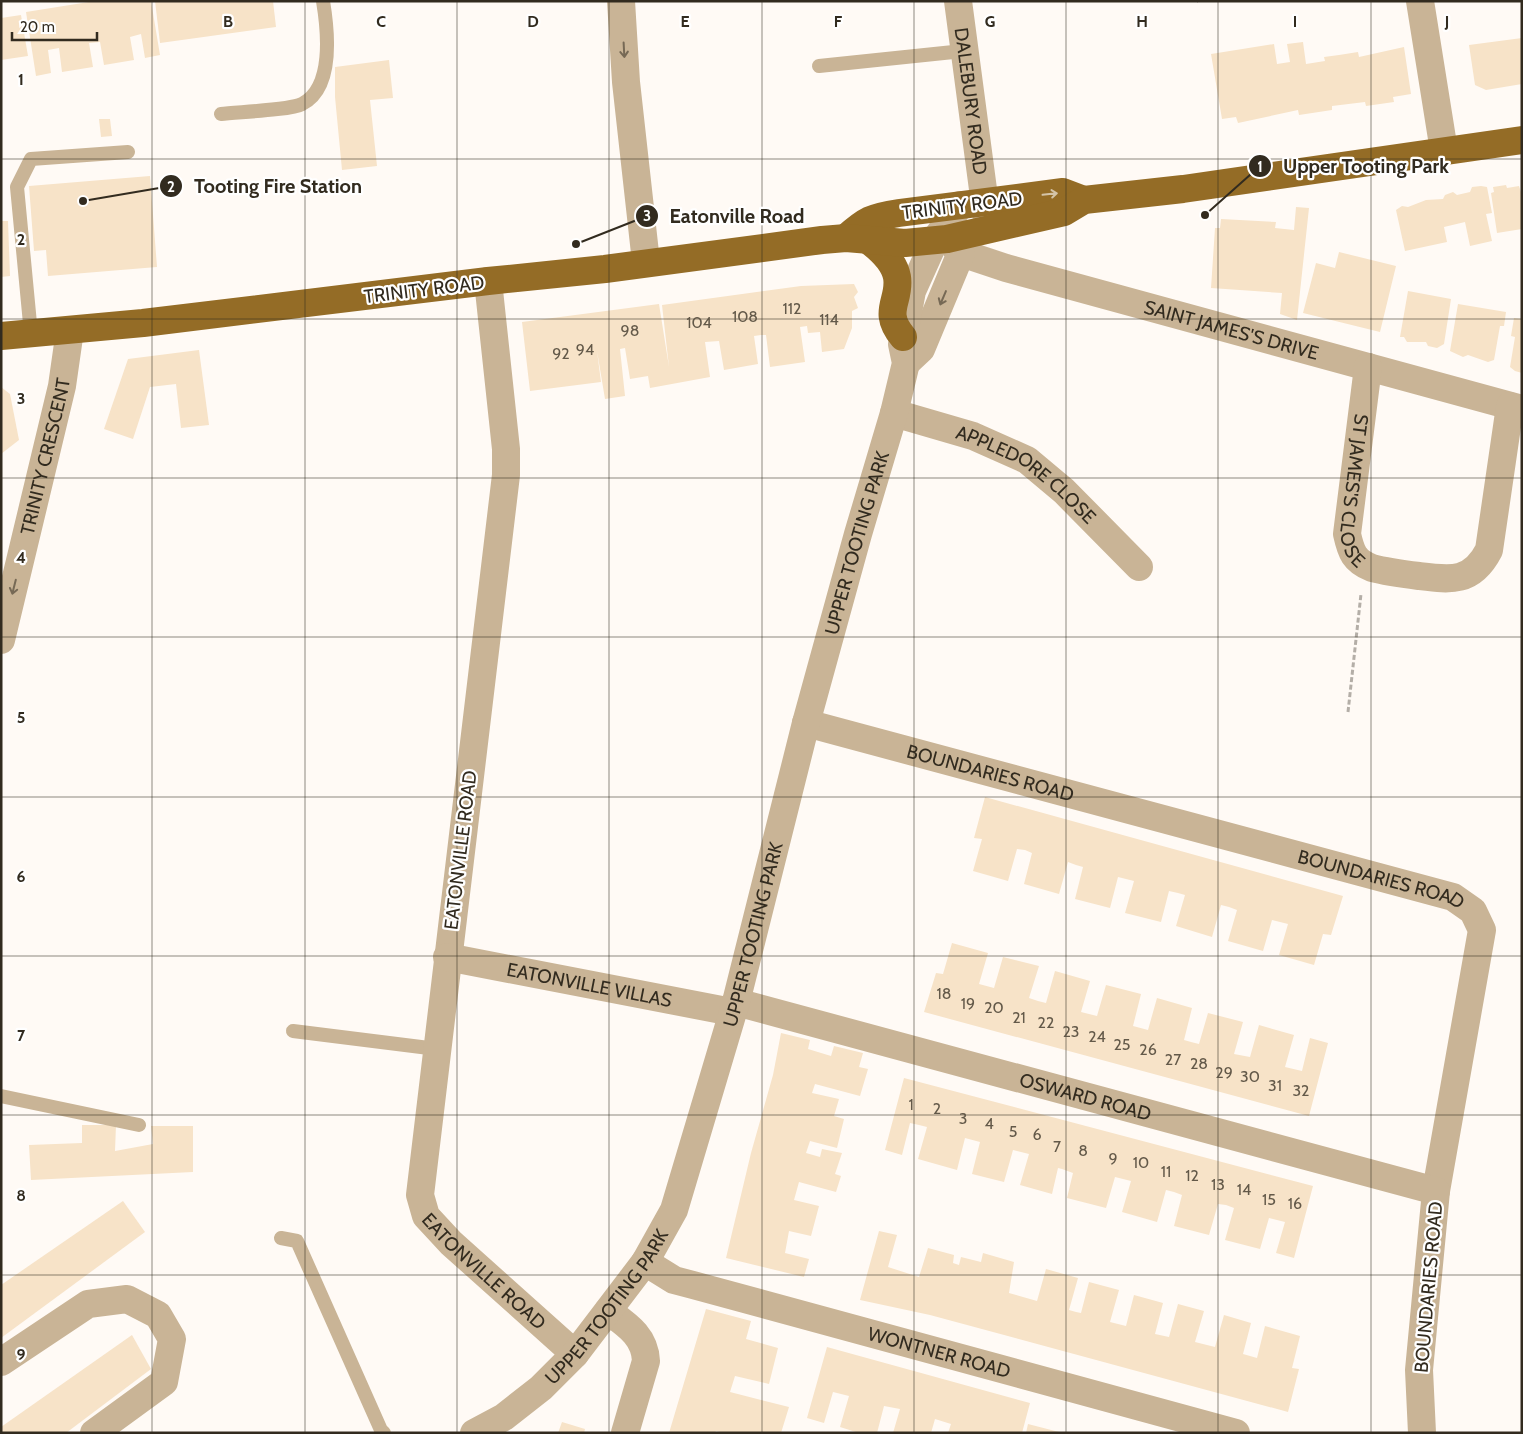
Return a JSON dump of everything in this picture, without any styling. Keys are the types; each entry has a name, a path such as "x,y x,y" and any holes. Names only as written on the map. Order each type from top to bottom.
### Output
{"highway":[{"name":"TRINITY ROAD","path":"1,336 70,330 857,239 948,244 988,230 1064,212 1084,200 1183,190 1522,140"},
{"name":"TRINITY ROAD","path":"857,239 863,222 878,216 1063,192 1084,200"},
{"path":"857,239 884,254 896,275 892,311 896,328 905,350"}],"street":[{"path":"622,1 626,82 646,262"},
{"name":"DALEBURY ROAD","path":"958,1 963,51 972,204 988,230"},
{"path":"1420,1 1444,151"},
{"name":"UPPER TOOTING PARK","path":"474,1433 504,1417 541,1388 575,1354 645,1262 678,1201 734,1007 806,723 856,541 894,414 905,350 912,291 948,244 972,204"},
{"name":"SAINT JAMES'S DRIVE","path":"948,244 1025,273 1516,408"},
{"name":"EATONVILLE ROAD","path":"488,281 506,449 506,475 420,1195 426,1216 487,1277 575,1354"},
{"name":"TRINITY CRESCENT","path":"1,640 50,438 66,363 70,330"},
{"name":"ST JAMES'S CLOSE","path":"1368,367 1347,534 1352,555 1360,563 1386,572 1451,580 1476,570 1483,562 1489,550 1516,408"},
{"name":"APPLEDORE CLOSE","path":"894,414 973,436 1027,460 1064,491 1139,567"},
{"name":"BOUNDARIES ROAD","path":"806,723 1453,897 1473,911 1482,930 1436,1191 1419,1370 1422,1433"},
{"name":"EATONVILLE VILLAS","path":"447,957 734,1007"},
{"name":"OSWARD ROAD","path":"734,1007 1436,1191"},
{"name":"WONTNER ROAD","path":"645,1262 674,1280 1236,1433"},
{"path":"1,1362 88,1304 128,1300 158,1315 172,1339 164,1382 94,1433"},
{"path":"608,1312 634,1331 646,1350 646,1361 625,1433"}],"lane":[{"path":"221,114 301,105 314,95 326,63 326,21 323,1"},
{"path":"819,66 963,51"},
{"path":"31,334 17,187 31,159 128,152"},
{"path":"292,1031 437,1049"},
{"path":"1,1096 139,1125"},
{"path":"281,1238 297,1240 384,1433"}],"path":[{"path":"1348,712 1362,579 1366,566"}],"building":[{"path":"95,1 151,1 160,55 145,58 141,34 130,37 134,60 104,65 100,42 89,43 93,67 62,72 59,48 48,50 51,73 36,76 26,12"},
{"path":"155,1 273,1 276,27 160,43"},
{"path":"21,15 28,56 1,60 1,18"},
{"path":"1522,38 1522,84 1486,90 1475,85 1469,45"},
{"path":"1303,42 1306,64 1325,61 1324,57 1358,52 1359,57 1404,47 1411,94 1393,97 1394,102 1366,106 1365,102 1332,106 1332,110 1299,115 1298,110 1238,123 1236,117 1222,119 1211,54 1274,44 1277,64 1290,62 1287,44"},
{"path":"389,60 393,98 370,100 377,166 342,170 335,97 335,67"},
{"path":"99,119 110,119 112,136 101,137"},
{"path":"150,176 157,267 48,276 46,250 34,251 29,186"},
{"path":"1506,185 1507,188 1519,186 1522,195 1522,229 1497,233 1491,193 1494,192 1493,187"},
{"path":"1472,187 1487,187 1492,213 1486,214 1492,241 1470,246 1465,222 1444,227 1447,242 1405,251 1396,210 1402,206 1408,207 1426,200 1443,199 1445,195 1453,192 1457,195 1470,192"},
{"path":"1296,207 1309,208 1297,320 1280,314 1282,293 1211,288 1215,228 1220,228 1221,219 1276,222 1275,228 1294,230"},
{"path":"1,221 8,221 10,276 1,277"},
{"path":"1339,252 1396,266 1380,332 1303,313 1316,263 1335,268"},
{"path":"854,284 858,292 854,297 858,308 852,311 852,328 844,349 822,352 820,332 808,333 807,326 800,327 805,362 770,367 766,335 761,335 754,336 758,364 724,370 719,341 705,342 710,377 650,388 648,376 630,379 625,348 620,349 625,396 605,399 597,351 601,382 530,391 522,322 659,304 669,367 662,305 801,286"},
{"path":"1408,291 1451,299 1444,344 1437,348 1428,346 1426,342 1407,342 1404,337 1400,337"},
{"path":"1458,304 1506,312 1504,326 1500,326 1494,360 1488,362 1468,355 1463,357 1450,351"},
{"path":"1514,318 1522,319 1522,373 1510,367 1515,337 1511,336"},
{"path":"199,350 209,425 181,428 176,384 150,387 133,439 104,429 128,359"},
{"path":"1,387 10,394 19,440 1,454"},
{"path":"985,797 1343,896 1331,935 1323,934 1314,965 1279,955 1288,924 1272,920 1263,951 1228,941 1237,910 1229,907 1221,905 1212,937 1176,926 1185,895 1178,893 1169,891 1161,922 1125,913 1134,881 1118,877 1110,908 1075,899 1083,867 1068,862 1059,894 1024,884 1032,853 1025,850 1017,849 1008,881 973,871 982,839 974,838"},
{"path":"952,943 988,953 979,984 994,988 1003,957 1039,966 1029,998 1038,1001 1046,1003 1055,971 1090,981 1081,1012 1097,1016 1106,985 1141,994 1133,1026 1148,1030 1157,998 1192,1008 1184,1040 1191,1042 1199,1044 1208,1013 1243,1022 1234,1054 1250,1057 1259,1025 1294,1035 1285,1067 1302,1071 1310,1038 1328,1043 1309,1116 924,1012 936,973 943,974"},
{"path":"781,1033 810,1040 808,1049 831,1056 834,1046 863,1053 859,1067 868,1069 860,1096 815,1084 812,1093 839,1099 834,1116 844,1119 837,1148 810,1141 806,1153 820,1157 822,1149 842,1153 835,1174 841,1176 836,1192 799,1182 794,1200 819,1206 811,1236 789,1231 785,1253 809,1259 804,1277 726,1258 751,1153 773,1075"},
{"path":"904,1078 1313,1186 1294,1258 1276,1253 1285,1222 1269,1218 1260,1249 1225,1240 1234,1208 1226,1205 1218,1204 1209,1235 1174,1226 1182,1195 1174,1192 1166,1190 1157,1222 1122,1212 1131,1181 1115,1177 1106,1208 1067,1198 1073,1173 1062,1169 1058,1168 1052,1194 1020,1185 1029,1154 1013,1150 1004,1182 972,1174 980,1142 965,1138 957,1170 918,1159 927,1127 910,1123 902,1155 885,1150"},
{"path":"82,1125 116,1125 115,1151 153,1144 151,1126 193,1126 193,1172 31,1180 29,1145 82,1143"},
{"path":"123,1201 145,1232 1,1338 1,1285"},
{"path":"879,1231 897,1235 888,1267 919,1277 928,1248 954,1255 953,1263 959,1265 961,1257 981,1262 983,1253 1014,1262 1009,1293 1037,1301 1046,1269 1078,1278 1069,1310 1076,1312 1081,1313 1089,1282 1119,1290 1110,1322 1126,1326 1134,1295 1163,1303 1155,1334 1169,1337 1178,1304 1204,1311 1195,1342 1215,1347 1224,1315 1251,1323 1243,1354 1257,1358 1265,1326 1300,1336 1292,1368 1299,1369 1288,1412 930,1315 860,1300"},
{"path":"706,1309 751,1321 746,1339 778,1348 769,1384 735,1376 730,1392 789,1407 781,1433 724,1433 716,1431 715,1433 669,1433"},
{"path":"132,1335 151,1369 66,1433 1,1433 1,1427"},
{"path":"827,1347 1030,1403 1022,1433 948,1433 951,1424 935,1419 931,1433 893,1433 900,1409 884,1406 877,1433 859,1433 840,1427 849,1396 833,1392 824,1423 807,1418"},
{"path":"562,1422 585,1429 584,1433 558,1433"},
{"path":"1028,1424 1059,1432 1059,1433 1026,1433"}],"place":[{"name":"Tooting Fire Station","path":"83,201"},
{"name":"Upper Tooting Park","path":"1205,215"},
{"name":"Eatonville Road","path":"576,244"}]}
